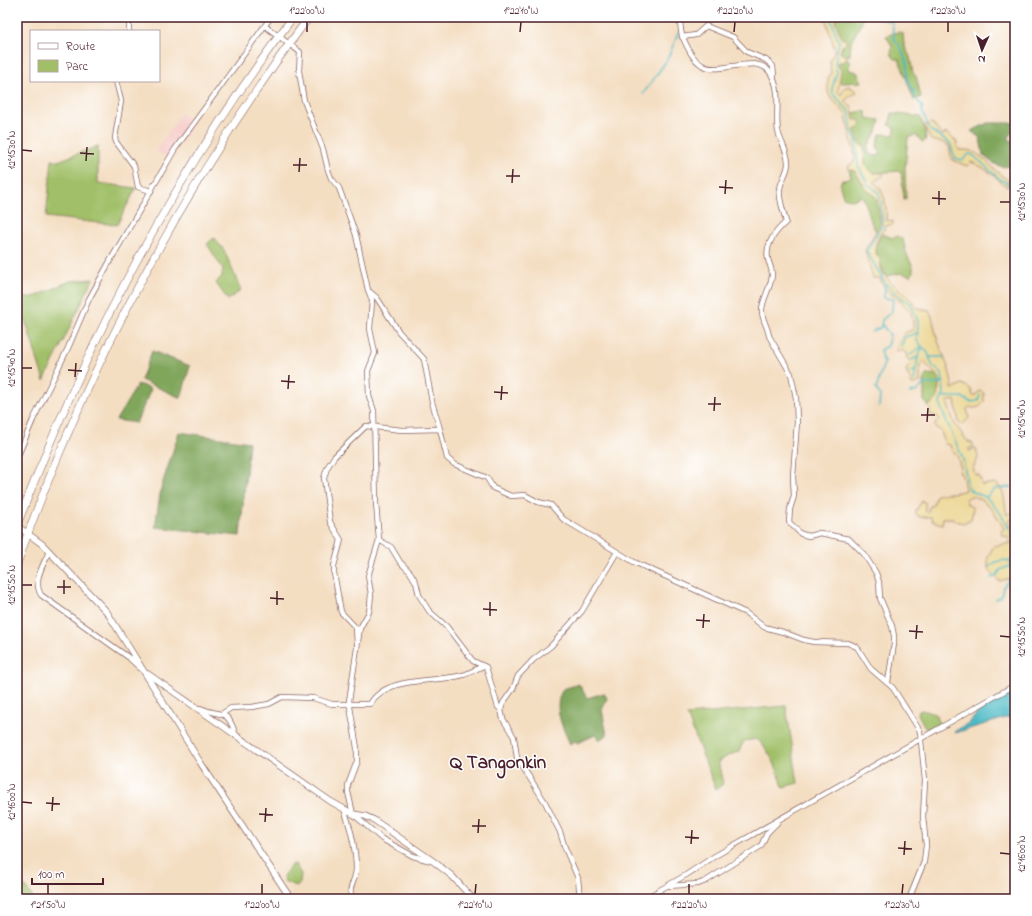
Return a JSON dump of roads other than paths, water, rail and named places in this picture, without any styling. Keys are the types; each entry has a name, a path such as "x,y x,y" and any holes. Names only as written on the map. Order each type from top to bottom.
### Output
{"highway":[{"path":"17,526 47,447 74,386 117,299 152,235 190,171 233,103 293,17"},
{"path":"17,564 59,454 97,371 159,250 207,168 309,17"}],"street":[{"path":"127,17 129,22 129,30"},
{"path":"129,22 133,17"},
{"path":"679,17 682,37 692,56 705,67 755,64 771,72 774,80 778,98 777,122 779,136 788,160 788,168 780,192 786,222 778,230 768,248 768,258 773,275 766,294 762,318 768,328 769,336 791,374 796,398 797,422 793,476 794,496 790,509 789,522 800,534 809,536 820,533 849,539 864,554 876,572 879,582 880,598 892,626 894,636 888,682"},
{"path":"17,458 89,299 110,261 175,149 270,18"},
{"path":"265,26 290,43 300,52 299,71 304,101 323,149 331,178 339,188 356,235 368,290 372,300 370,329 375,354 368,371 369,396 374,411 376,497 379,540 368,576 371,594 369,612 360,628 349,705 357,748 356,765 348,786 353,814"},
{"path":"682,37 696,35 706,26 733,37 747,52 766,60 773,66 774,80"},
{"path":"116,82 121,101 114,132 116,142 134,166 138,187 150,192"},
{"path":"368,290 376,298 399,332 424,358 432,402 447,458 454,464 487,478 493,488 512,496 525,495 538,502 551,505 564,519 617,552 647,568 746,613 764,628 814,642 852,644 857,647 872,669 888,682 919,728 925,780 924,817 926,845 924,862 909,899"},
{"path":"357,644 356,628 341,612 334,566 340,540 330,522 324,478 327,468 334,457 362,428 366,426 402,430 440,429"},
{"path":"17,526 28,532 49,551 107,612 251,841 291,899"},
{"path":"379,540 391,547 400,562 410,572 416,582 419,596 429,611 447,627 473,661 486,667 488,670 498,707 501,710 503,719 514,736 517,758 545,802 560,832 578,878 580,899"},
{"path":"49,551 38,575 38,587 41,595 128,657 146,673 191,705 330,802 353,814 392,846 412,856 433,861"},
{"path":"501,710 503,702 513,689 518,676 533,660 551,646 582,611 617,552"},
{"path":"191,705 208,712 222,713 231,708 252,707 269,704 282,697 313,698 332,704 370,704 380,692 403,684 462,676 482,666"},
{"path":"644,899 1015,685"},
{"path":"222,713 231,721 236,736"},
{"path":"344,809 354,836 355,846 356,871 350,888 352,899"},
{"path":"353,814 374,820 433,861 452,876 473,899"},
{"path":"666,886 698,884 706,881 761,846 767,833 781,819"}],"water":[{"path":"1015,688 1015,718 1009,717 955,733 954,732 970,722 981,709"}],"waterway":[{"path":"682,23 685,17"},
{"path":"830,17 839,42 835,62 837,72 832,88 833,94 849,111 852,132 856,141 858,166 868,184 878,192 880,197 883,224 867,252 885,283 897,295 911,304 918,321 917,341 928,353 932,365 942,374 944,394 940,402 941,408 963,459 968,487 971,491 986,497 1001,514 1014,538 1015,549"},
{"path":"872,17 892,22 894,39 900,46 907,63 907,79 919,103 922,105 922,111 930,130 950,143 955,158 962,160 969,154 973,155 1000,179 1015,188"},
{"path":"643,94 667,60 679,31"},
{"path":"872,332 881,327 882,320 892,311 893,299 884,298 885,284"},
{"path":"879,407 880,395 876,389 885,362 882,359 880,350 887,346 890,335 882,325"},
{"path":"901,346 905,337 917,333"},
{"path":"910,355 921,347"},
{"path":"914,381 918,357 922,348"},
{"path":"911,360 918,357"},
{"path":"930,357 944,357"},
{"path":"907,373 915,371"},
{"path":"910,393 917,391 924,384 938,384 944,382"},
{"path":"944,397 962,397 970,402 978,401 980,395"},
{"path":"986,497 995,489 1012,487"},
{"path":"996,599 1001,597 1003,587 1012,577 1010,561 1015,556"},
{"path":"989,567 999,561 1010,561"},
{"path":"991,578 998,574 1000,570 1010,566"}],"district":[{"name":"Q Tangonkin","path":"498,761"}]}
